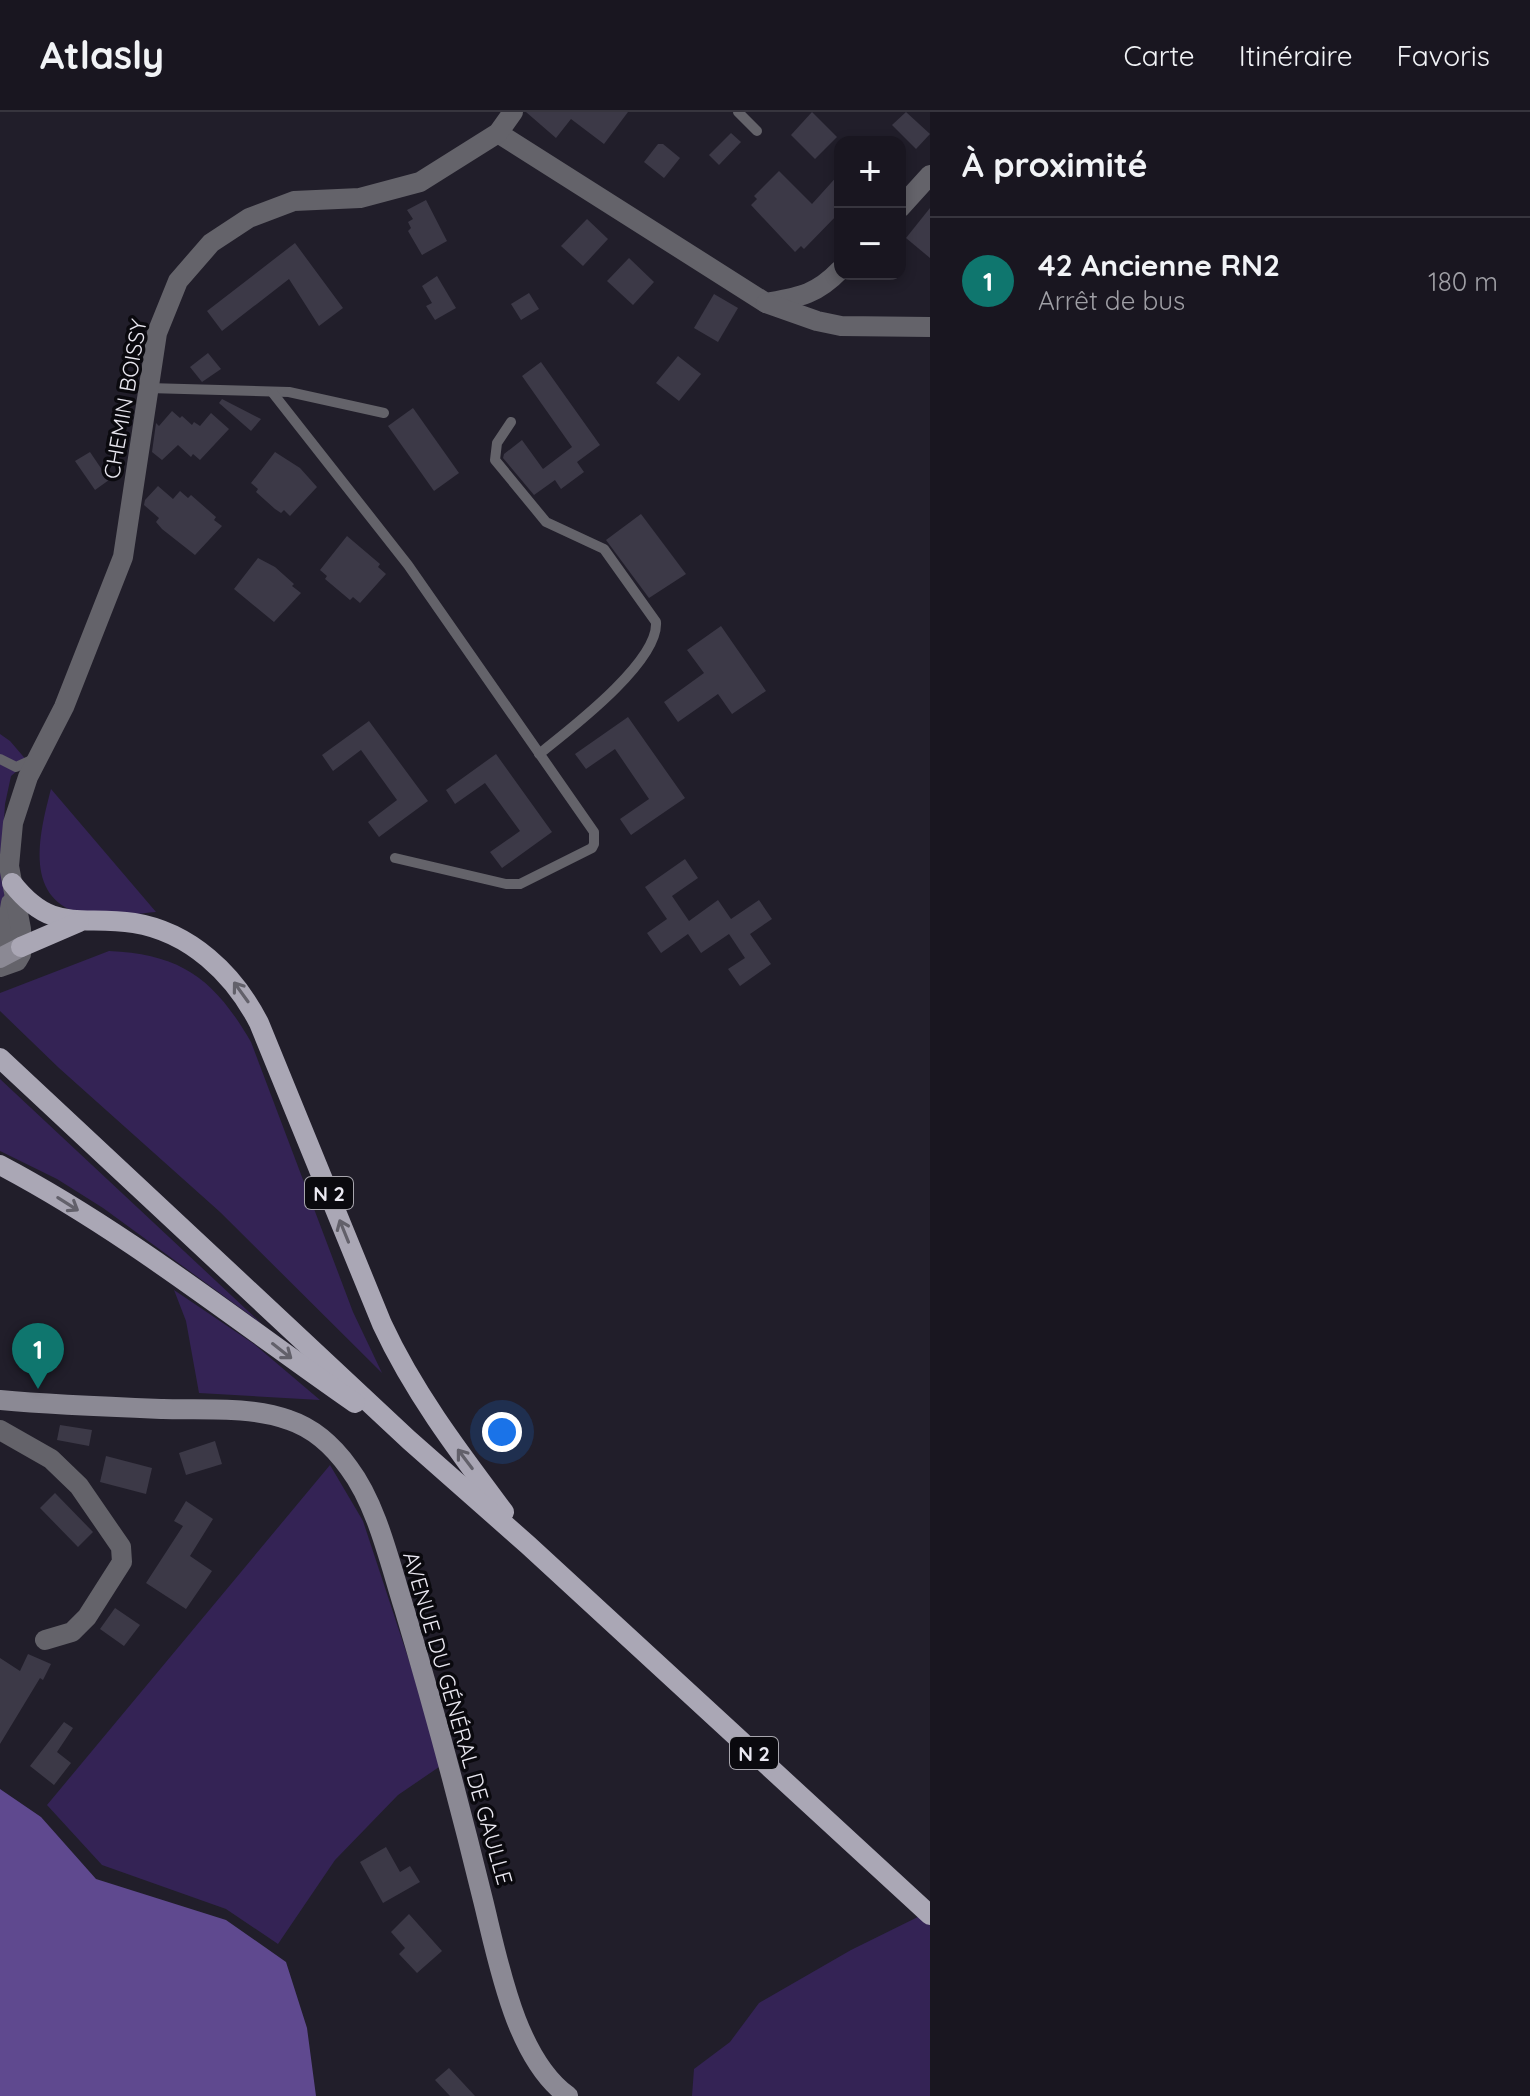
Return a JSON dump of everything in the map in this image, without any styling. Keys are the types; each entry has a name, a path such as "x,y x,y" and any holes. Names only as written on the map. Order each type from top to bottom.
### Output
{"main road":[{"path":"12,883 25,899 39,909 59,919 79,922"},
{"name":"N 2","path":"0,958 79,922 110,921 138,924 165,933 198,949 230,977 259,1023 401,1364 428,1409 528,1545"},
{"name":"N 2","path":"0,1058 409,1440 528,1545 930,1915"},
{"name":"N 2","path":"0,1165 60,1198 164,1265 304,1368 409,1440"},
{"name":"AVENUE DU GÉNÉRAL DE GAULLE","path":"0,1400 104,1407 252,1411 288,1419 314,1431 350,1468 385,1548 432,1701 505,1985 527,2048 557,2089 568,2096"}],"street":[{"path":"513,112 498,133 766,303 841,326 930,327"},
{"name":"CHEMIN BOISSY","path":"21,947 21,929 9,866 13,823 28,777 64,707 123,557 157,333 178,281 211,243 249,218 294,201 360,198 420,182 498,133"},
{"path":"906,201 930,175"},
{"path":"766,303 812,293 834,276"},
{"path":"0,947 11,908 12,883"},
{"path":"0,967 17,961 21,947"},
{"path":"0,1430 61,1468 79,1486 121,1547 122,1562 87,1617 72,1632 45,1640"}],"lane":[{"path":"738,112 757,131"},
{"path":"148,388 289,392 384,413"},
{"path":"272,392 408,565 594,832 592,848 520,884 506,884 395,858"},
{"path":"511,422 497,443 495,460 546,522 604,549 656,622 651,645 605,700 539,754"},
{"path":"0,759 16,767 38,757"}],"shaded area":[{"path":"0,734 28,762 11,776 5,804 2,851 5,902 0,946"},
{"path":"51,789 156,912 87,915 66,908 52,896 44,882 40,864 42,826"},
{"path":"109,951 157,958 194,974 238,1020 251,1042 353,1312 382,1373 220,1212 0,1011 0,993"},
{"path":"0,1079 262,1324 103,1208 57,1179 0,1151"},
{"path":"174,1290 254,1344 320,1400 199,1393 186,1321"},
{"path":"330,1465 363,1521 422,1700 439,1767 398,1795 335,1860 278,1944 226,1909 102,1865 47,1805"},
{"path":"0,1789 41,1817 96,1879 226,1920 286,1962 307,2028 316,2096 0,2096"},
{"path":"930,1911 930,2096 692,2096 694,2069 730,2042 759,2003 851,1950"}],"building":[{"path":"526,112 628,112 604,144 571,119 556,138"},
{"path":"812,112 836,136 815,159 791,135"},
{"path":"906,112 930,134 916,149 892,125"},
{"path":"731,133 741,142 719,165 709,155"},
{"path":"658,144 663,144 680,158 664,178 644,162"},
{"path":"779,171 812,204 834,180 834,218 804,249 801,246 795,252 751,205 757,199 754,196"},
{"path":"426,200 447,241 422,255 408,231 411,228 408,222 413,219 407,210"},
{"path":"930,208 930,258 906,238"},
{"path":"587,219 608,239 583,266 561,246"},
{"path":"295,243 343,308 319,326 289,279 222,331 207,311"},
{"path":"629,258 654,282 633,305 607,281"},
{"path":"437,276 456,308 435,320 426,306 432,303 422,286"},
{"path":"529,293 539,309 521,320 511,304"},
{"path":"714,294 738,308 718,342 694,328"},
{"path":"208,353 221,369 202,382 190,367"},
{"path":"678,356 701,374 679,401 656,383"},
{"path":"541,362 600,445 577,462 584,472 561,489 555,480 534,495 503,458 504,454 522,440 543,469 572,447 522,376"},
{"path":"222,399 261,419 251,431 219,403"},
{"path":"413,408 459,473 434,491 388,426"},
{"path":"172,411 192,425 194,422 200,426 211,413 229,429 200,460 193,454 191,457 178,445 162,460 152,452 156,423 159,426"},
{"path":"90,452 109,480 95,490 75,461"},
{"path":"275,452 300,468 317,487 290,516 284,510 281,513 275,509 256,492 258,489 251,483"},
{"path":"158,486 173,499 180,491 188,498 191,495 222,526 195,555 162,529 156,522 159,518 144,505"},
{"path":"641,514 686,574 649,598 606,540"},
{"path":"347,536 380,564 378,567 386,574 360,603 353,597 350,600 325,579 327,576 320,570"},
{"path":"258,558 275,567 301,593 274,622 234,589"},
{"path":"721,626 766,691 732,714 718,694 678,722 664,702 704,673 687,650"},
{"path":"628,717 685,798 631,835 620,819 649,799 615,749 586,769 575,754"},
{"path":"369,721 428,801 379,837 368,822 397,800 361,750 333,771 322,755"},
{"path":"496,754 552,832 502,868 490,852 520,831 485,783 455,804 446,790"},
{"path":"685,859 698,878 672,896 689,921 718,900 731,919 759,900 772,919 750,934 771,964 740,986 728,969 745,958 729,934 701,953 688,934 661,953 647,933 667,919 645,887"},
{"path":"60,1425 92,1430 89,1446 57,1440"},
{"path":"215,1441 222,1464 186,1475 179,1453"},
{"path":"106,1456 152,1468 146,1494 100,1482"},
{"path":"55,1493 93,1532 78,1547 40,1508"},
{"path":"186,1501 213,1519 190,1556 212,1571 186,1609 146,1583 183,1526 174,1521"},
{"path":"115,1608 140,1625 124,1646 100,1629"},
{"path":"28,1654 51,1664 0,1744 0,1658 20,1671"},
{"path":"64,1722 73,1728 57,1752 71,1763 54,1785 30,1766"},
{"path":"386,1847 400,1872 410,1866 420,1882 383,1903 360,1862"},
{"path":"409,1914 442,1951 417,1973 399,1954 405,1948 391,1932"},
{"path":"449,2068 475,2096 450,2096 435,2080"}],"place":[{"name":"42 Ancienne RN2","path":"38,1389"}]}
